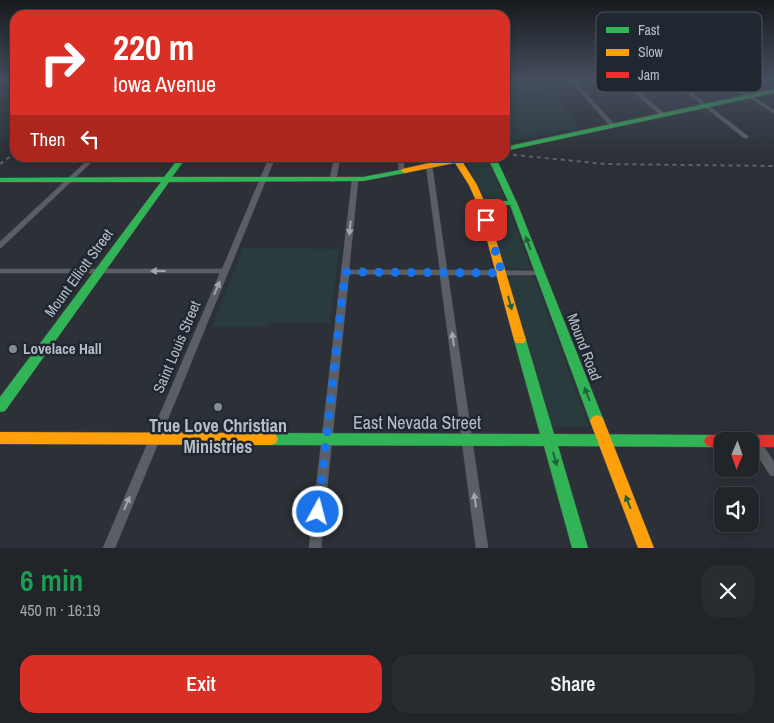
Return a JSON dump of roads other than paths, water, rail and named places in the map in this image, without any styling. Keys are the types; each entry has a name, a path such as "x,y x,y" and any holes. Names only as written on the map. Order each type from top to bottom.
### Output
{"main road":[{"path":"510,148 708,105"},
{"path":"510,145 516,146"},
{"name":"Mount Elliott Street","path":"0,407 179,162"},
{"path":"0,180 355,180 442,162"},
{"path":"462,162 480,203 502,273 580,548"},
{"name":"Mound Road","path":"494,162 540,273 646,548"},
{"path":"480,203 512,203"},
{"name":"East Nevada Street","path":"0,438 714,441"},
{"name":"East Nevada Street","path":"759,441 774,441"}],"street":[{"path":"594,105 613,126"},
{"path":"651,105 663,115"},
{"path":"708,105 746,136"},
{"path":"763,105 774,112"},
{"path":"0,246 89,162"},
{"name":"Saint Louis Street","path":"109,548 270,162"},
{"path":"333,180 336,162"},
{"path":"401,162 402,171"},
{"path":"429,165 482,548"},
{"path":"314,548 355,180"},
{"path":"0,271 224,272"},
{"path":"345,272 540,273"},
{"path":"759,448 774,471"}],"railway":[{"path":"510,154 605,164 774,166"},
{"path":"0,164 10,157"}],"place":[{"name":"Lovelace Hall","path":"13,349"},
{"name":"True Love Christian Ministries","path":"218,407"}]}
